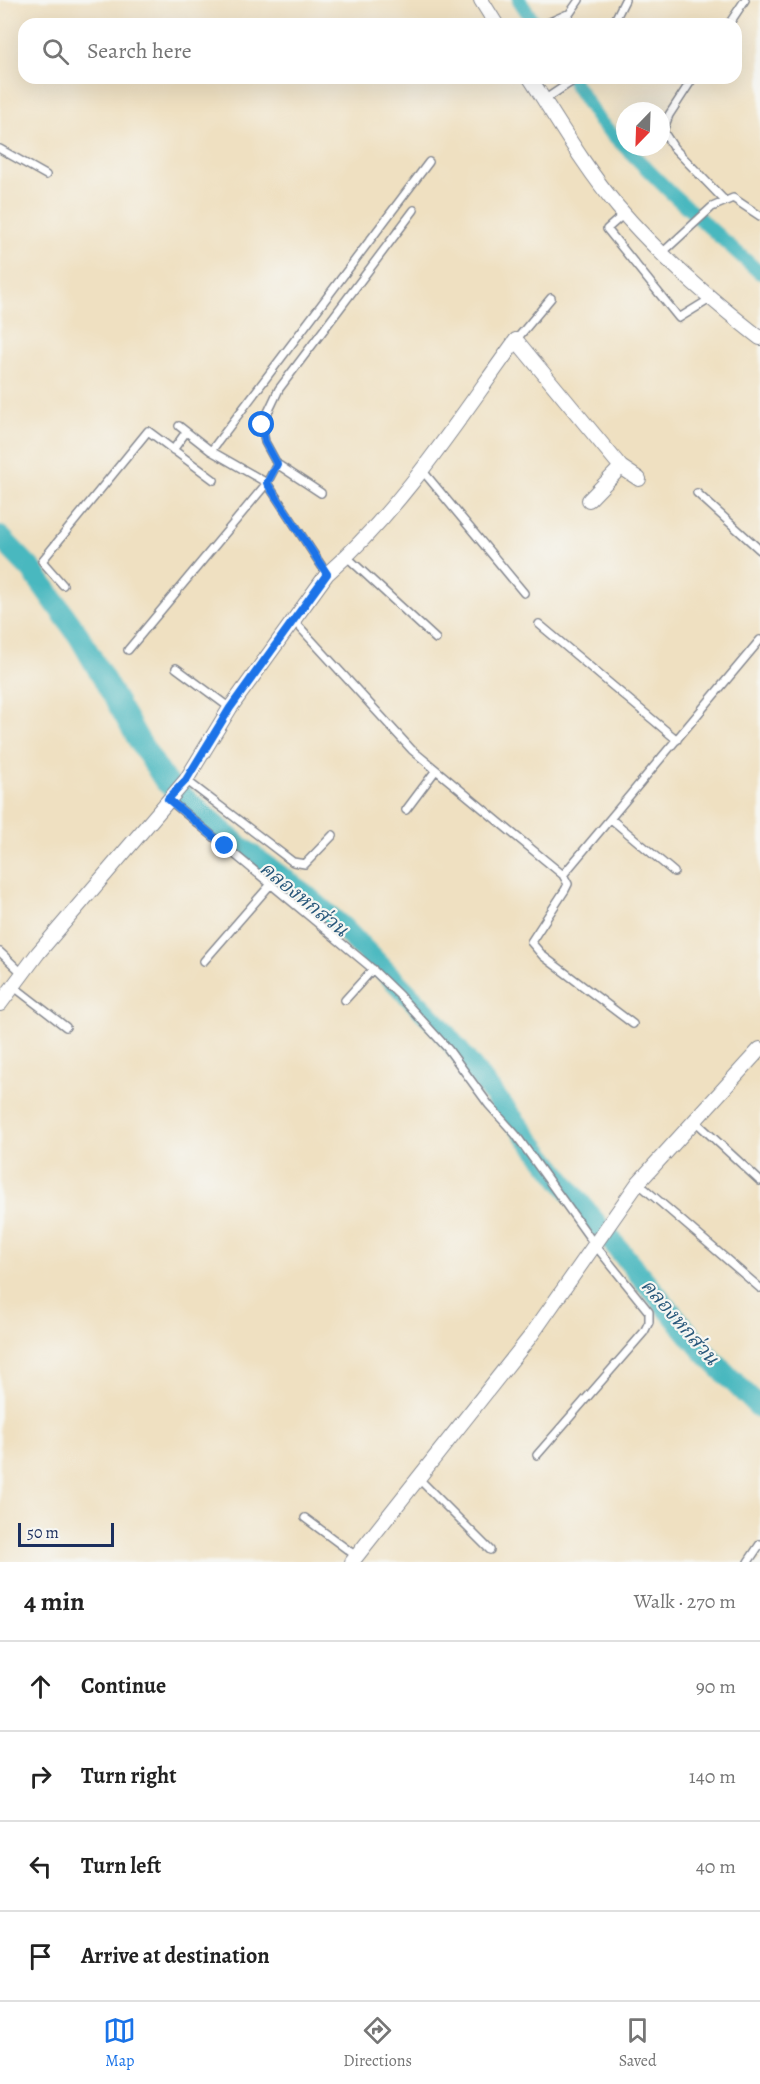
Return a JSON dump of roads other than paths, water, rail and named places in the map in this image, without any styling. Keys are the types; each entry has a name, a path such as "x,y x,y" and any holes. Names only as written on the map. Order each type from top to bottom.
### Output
{"street":[{"path":"481,0 492,18"},
{"path":"534,84 624,214 661,254 710,299 760,338"},
{"path":"0,1004 22,974 186,780 230,708 295,622 327,574 347,557 422,470 516,340 621,467 639,479"},
{"path":"589,500 621,467"},
{"path":"354,1559 530,1337 638,1183 760,1049"}],"lane":[{"path":"554,18 570,12 579,0"},
{"path":"616,18 625,0"},
{"path":"733,18 745,0"},
{"path":"544,100 567,84"},
{"path":"689,84 669,115 663,131 674,148 725,201"},
{"path":"0,149 46,176"},
{"path":"212,451 429,162"},
{"path":"661,254 712,207 725,201 733,198 760,216"},
{"path":"321,493 277,464 265,442 262,425 279,389 414,210"},
{"path":"624,214 607,229 679,318 710,299"},
{"path":"516,340 551,298"},
{"path":"179,426 212,451 267,483 327,574"},
{"path":"63,585 42,561 148,430 214,480"},
{"path":"173,450 186,432"},
{"path":"128,650 267,483 277,464"},
{"path":"422,470 524,593"},
{"path":"697,493 760,550"},
{"path":"347,557 436,639"},
{"path":"295,622 412,750 563,875 568,884 531,942 543,956 633,1024"},
{"path":"539,624 677,740"},
{"path":"563,875 760,640"},
{"path":"176,668 230,708"},
{"path":"406,810 436,770"},
{"path":"186,780 293,862 305,864 333,835"},
{"path":"170,797 373,969 448,1049 516,1135 595,1245 650,1312 649,1322 644,1332 537,1455"},
{"path":"611,819 674,872"},
{"path":"204,961 271,884"},
{"path":"0,952 22,974"},
{"path":"345,1000 373,969"},
{"path":"13,986 66,1027"},
{"path":"695,1121 760,1181"},
{"path":"638,1183 760,1288"},
{"path":"417,1478 490,1551"},
{"path":"305,1518 354,1559"},
{"path":"748,1562 760,1544"}],"waterway":[{"path":"519,0 531,18"},
{"path":"575,84 599,121 672,194 760,273"},
{"name":"คลองหกส่วน","path":"0,537 32,570 79,636 165,781 238,845 303,893 342,927 439,1026 599,1227"},
{"name":"คลองหกส่วน","path":"605,1233 704,1352 760,1408"}]}
